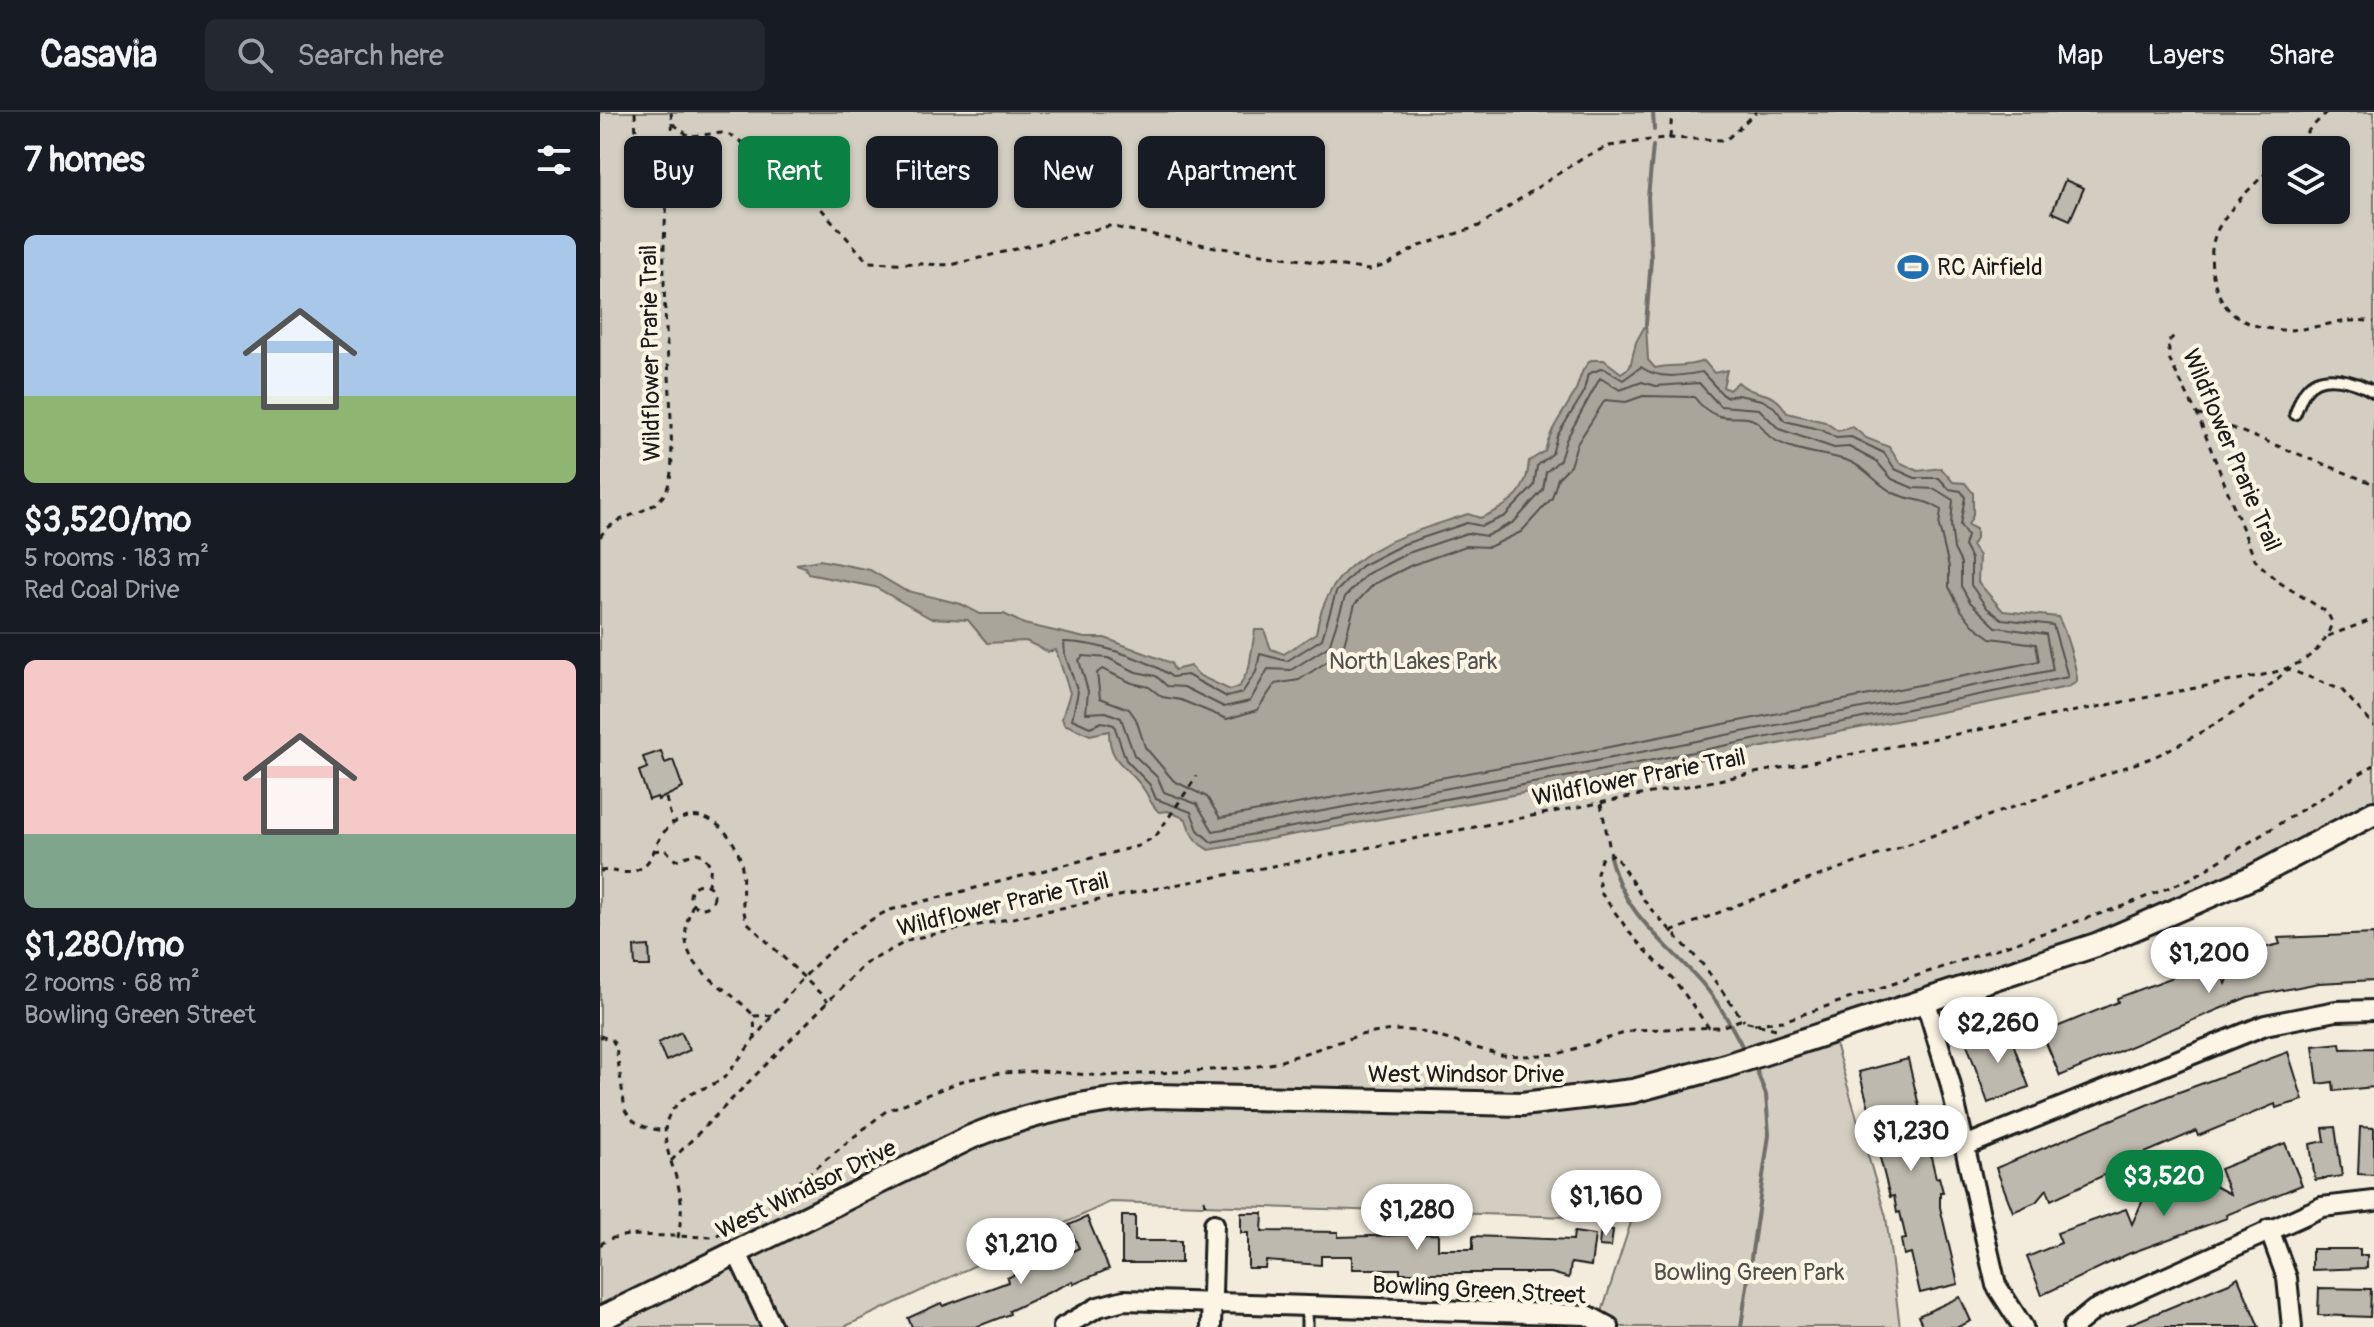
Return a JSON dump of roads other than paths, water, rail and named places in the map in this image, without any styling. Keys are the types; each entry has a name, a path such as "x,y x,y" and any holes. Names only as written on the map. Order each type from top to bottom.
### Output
{"street":[{"name":"West Windsor Drive","path":"600,1319 984,1132 1078,1106 1174,1096 1495,1104 1576,1100 1688,1077 1926,1002 2143,926 2263,872 2374,813"},
{"path":"1926,1002 1944,1058 1996,1285 2023,1327"},
{"path":"1965,1146 2265,1025 2336,1011 2374,1010"},
{"path":"2073,1327 2094,1310 2269,1229 2332,1205 2374,1201"},
{"path":"1211,1327 1214,1224"},
{"path":"2269,1229 2287,1278 2292,1327"},
{"path":"736,1251 772,1327"},
{"name":"Bowling Green Street","path":"1063,1327 1098,1307 1124,1300 1307,1305 1528,1320 1587,1315 1609,1327"}],"lane":[{"path":"2295,414 2306,389 2319,382 2351,381 2374,392"},
{"path":"1307,1305 1307,1327"}],"water":[{"path":"1646,324 1648,360 1655,368 1704,361 1714,373 1727,370 1723,387 1729,390 1738,382 1775,399 1787,413 1825,422 1838,431 1853,427 1866,438 1889,447 1899,462 1918,471 1941,468 1953,482 1965,483 1973,493 1973,515 1968,525 1976,529 1972,546 1979,556 1978,582 2003,611 2058,617 2070,649 2077,682 2068,687 1595,780 1209,850 1194,837 1186,819 1168,811 1159,812 1154,807 1139,783 1116,759 1109,731 1090,735 1064,724 1062,718 1070,693 1056,650 1048,652 1026,641 987,643 968,620 930,618 875,587 808,574 805,567 796,564 820,560 870,570 904,590 961,604 980,614 1004,614 1024,624 1085,638 1105,638 1171,663 1174,670 1190,666 1200,676 1230,690 1240,686 1249,668 1255,630 1264,630 1271,649 1284,654 1316,633 1323,605 1336,583 1352,565 1371,551 1393,540 1468,514 1480,518 1500,509 1515,497 1525,482 1529,461 1545,451 1553,428 1574,394 1587,364 1591,360 1604,360 1621,373 1630,367 1636,342"}],"waterway":[{"path":"1653,112 1654,130"},
{"path":"1646,324 1651,259 1648,197 1653,146"},
{"path":"1610,857 1616,877 1635,911 1708,990 1744,1050"},
{"path":"1741,1327 1769,1135 1766,1095 1756,1069"}],"place":[{"name":"RC Airfield","path":"1913,267"}],"park label":[{"name":"North Lakes Park","path":"1413,661"},
{"name":"Bowling Green Park","path":"1749,1272"}]}
